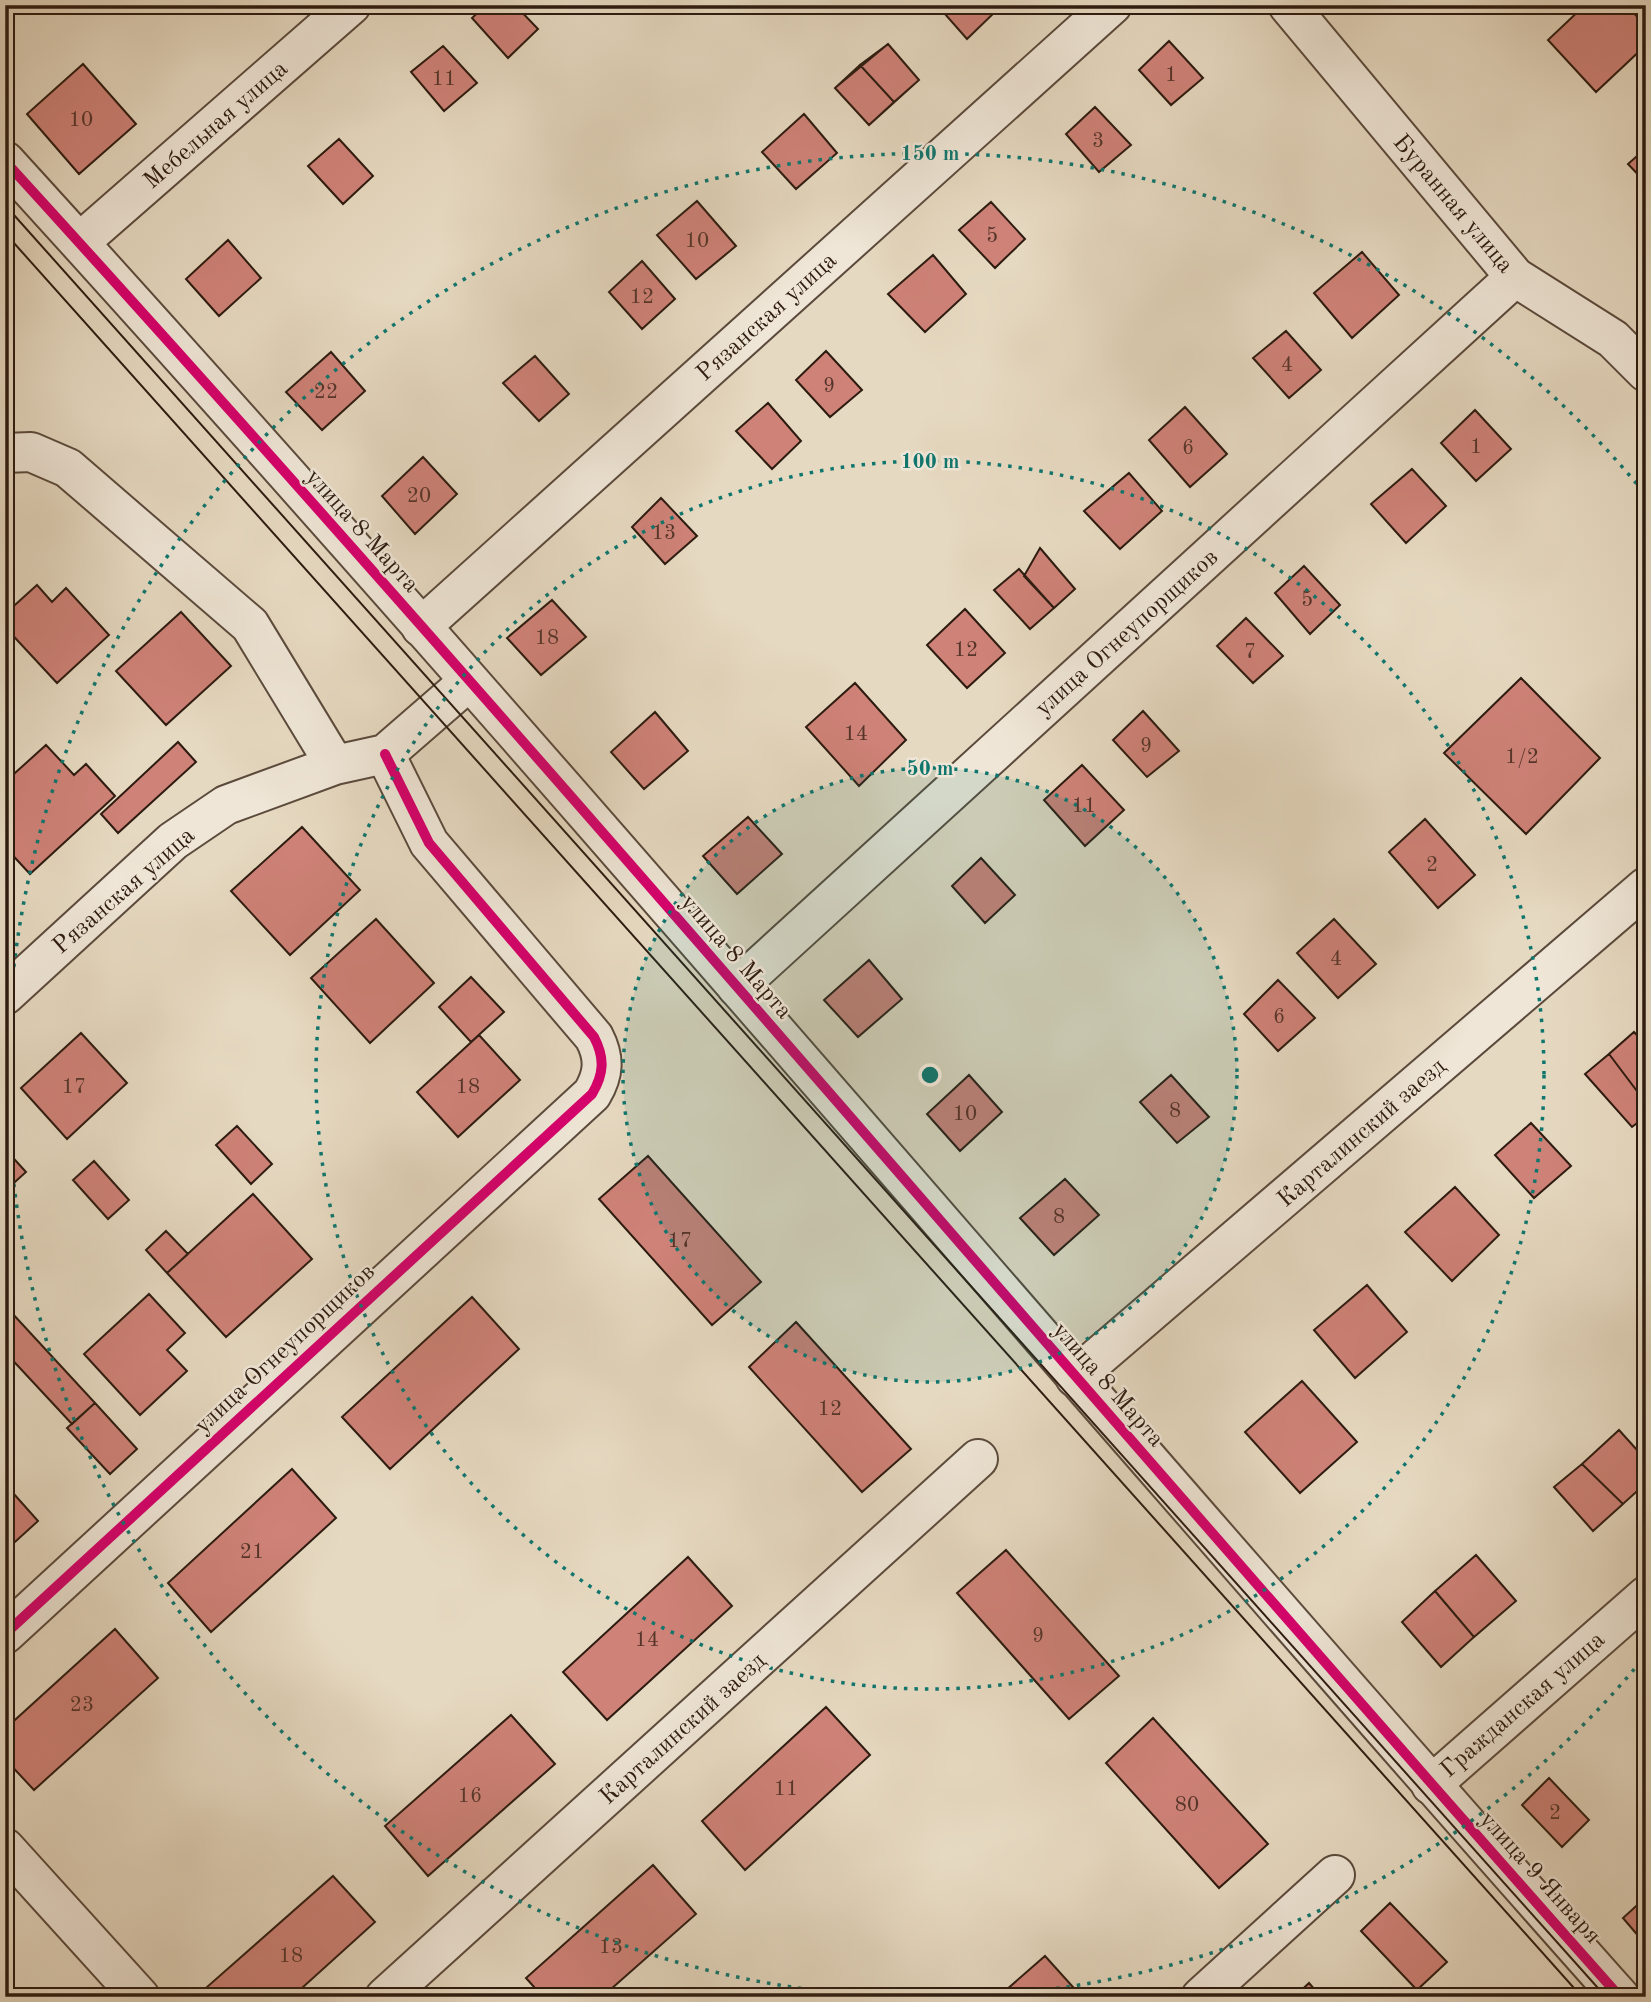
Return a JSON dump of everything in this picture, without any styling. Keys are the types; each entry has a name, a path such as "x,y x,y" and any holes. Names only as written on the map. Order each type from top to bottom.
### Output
{"street":[{"name":"Мебельная улица","path":"80,242 351,5"},
{"name":"Рязанская улица","path":"421,627 1112,5"},
{"name":"Буранная улица","path":"1288,5 1514,276 1612,339 1646,372"},
{"name":"улица 8 Марта","path":"5,161 421,627 1431,1785"},
{"name":"улица Огнеупорщиков","path":"737,988 1514,276"},
{"path":"5,453 31,452 68,468 250,625 335,765"},
{"name":"Рязанская улица","path":"5,995 173,841 226,805 335,765 385,754 468,682"},
{"name":"улица Огнеупорщиков","path":"5,1634 592,1094 600,1080 603,1064 601,1050 594,1037 429,843 385,754"},
{"name":"Карталинский заезд","path":"1075,1377 1646,887"},
{"name":"Карталинский заезд","path":"385,1997 978,1458"},
{"name":"Гражданская улица","path":"1431,1785 1646,1596"},
{"name":"улица 9 Января","path":"1431,1785 1620,1997"},
{"path":"5,1848 140,1997"},
{"path":"1201,1997 1335,1875"}],"building":[{"path":"486,5 515,5 538,29 508,58 472,18"},
{"path":"937,5 994,5 998,9 967,39"},
{"path":"1585,5 1626,5 1646,26 1646,45 1596,92 1548,40"},
{"path":"1169,41 1203,78 1171,105 1139,70"},
{"path":"888,44 919,80 869,125 835,88"},
{"path":"888,44 919,80 894,102 860,65"},
{"path":"443,46 477,83 444,111 411,72"},
{"path":"83,64 136,124 79,174 27,114"},
{"path":"860,65 894,102 869,125 835,88"},
{"path":"1095,107 1131,145 1099,172 1066,134"},
{"path":"804,114 837,153 796,189 762,152"},
{"path":"339,139 373,176 343,204 308,166"},
{"path":"1646,148 1646,183 1628,164"},
{"path":"697,201 736,246 696,279 657,235"},
{"path":"991,202 1025,239 995,268 959,230"},
{"path":"228,240 261,278 219,316 186,279"},
{"path":"1362,252 1399,295 1352,338 1314,293"},
{"path":"933,255 966,294 925,332 888,294"},
{"path":"642,261 675,299 642,329 609,292"},
{"path":"1286,331 1321,370 1289,398 1253,358"},
{"path":"826,351 862,390 830,417 796,380"},
{"path":"331,352 365,391 322,430 286,392"},
{"path":"535,356 569,394 539,421 503,383"},
{"path":"768,403 801,441 772,469 736,431"},
{"path":"1185,407 1227,454 1190,487 1149,440"},
{"path":"1475,410 1511,449 1476,481 1441,443"},
{"path":"423,457 457,494 415,534 382,496"},
{"path":"1412,469 1446,506 1406,543 1371,504"},
{"path":"1129,473 1162,511 1120,549 1084,511"},
{"path":"661,498 697,536 665,564 632,527"},
{"path":"1040,548 1075,589 1054,608 1024,576"},
{"path":"1304,566 1340,605 1310,634 1275,593"},
{"path":"1019,569 1054,608 1030,629 994,590"},
{"path":"37,585 52,602 66,588 109,635 57,683 5,627 5,614"},
{"path":"552,600 586,637 541,675 507,638"},
{"path":"965,609 1005,653 967,688 927,645"},
{"path":"181,612 231,666 166,725 116,671"},
{"path":"1246,618 1283,656 1253,683 1217,646"},
{"path":"1521,678 1600,758 1526,834 1444,753"},
{"path":"855,683 906,740 859,786 806,727"},
{"path":"1143,711 1179,751 1147,777 1113,740"},
{"path":"655,712 688,751 644,789 611,752"},
{"path":"178,742 196,762 118,833 101,814"},
{"path":"46,745 74,775 86,764 115,796 30,874 5,847 5,782"},
{"path":"1082,765 1124,810 1085,846 1044,800"},
{"path":"748,817 782,854 737,894 703,856"},
{"path":"1425,819 1475,875 1438,908 1389,852"},
{"path":"302,827 360,890 290,955 231,891"},
{"path":"981,858 1015,895 985,923 952,886"},
{"path":"376,919 434,983 370,1043 311,978"},
{"path":"1334,919 1376,964 1338,998 1297,953"},
{"path":"869,960 902,999 858,1037 824,1000"},
{"path":"471,977 504,1012 471,1042 439,1007"},
{"path":"1278,980 1315,1018 1278,1051 1244,1014"},
{"path":"1634,1032 1646,1045 1646,1103 1609,1054"},
{"path":"81,1033 127,1083 67,1139 21,1088"},
{"path":"479,1035 520,1080 458,1137 417,1092"},
{"path":"1609,1054 1646,1103 1646,1116 1632,1127 1585,1074"},
{"path":"969,1075 1002,1112 960,1151 927,1114"},
{"path":"1171,1075 1209,1117 1177,1143 1140,1102"},
{"path":"1531,1123 1571,1166 1534,1198 1495,1155"},
{"path":"237,1126 272,1164 251,1184 216,1145"},
{"path":"5,1149 26,1172 5,1191"},
{"path":"648,1156 761,1282 712,1325 599,1199"},
{"path":"94,1161 129,1200 108,1219 73,1180"},
{"path":"1065,1179 1099,1215 1054,1255 1020,1218"},
{"path":"1455,1187 1499,1235 1452,1281 1405,1232"},
{"path":"253,1194 312,1259 226,1337 167,1273"},
{"path":"166,1231 188,1254 167,1273 146,1250"},
{"path":"1367,1285 1407,1332 1355,1378 1314,1330"},
{"path":"149,1294 185,1333 167,1350 187,1371 140,1415 84,1354"},
{"path":"472,1297 519,1349 390,1469 342,1417"},
{"path":"11,1312 95,1403 72,1424 5,1352 5,1317"},
{"path":"796,1322 911,1449 862,1492 749,1367"},
{"path":"1302,1381 1357,1442 1300,1493 1245,1432"},
{"path":"95,1403 137,1449 110,1474 67,1428"},
{"path":"1619,1430 1646,1460 1646,1483 1623,1504 1582,1464"},
{"path":"1582,1464 1623,1504 1593,1531 1554,1487"},
{"path":"292,1469 336,1518 211,1632 168,1583"},
{"path":"5,1484 38,1521 5,1551"},
{"path":"1006,1550 1119,1676 1069,1719 957,1593"},
{"path":"1476,1555 1516,1601 1474,1637 1435,1591"},
{"path":"688,1557 732,1606 607,1720 563,1672"},
{"path":"1435,1591 1474,1637 1441,1667 1402,1622"},
{"path":"115,1629 158,1678 34,1790 5,1759 5,1729"},
{"path":"826,1707 870,1755 745,1870 702,1821"},
{"path":"511,1715 555,1764 428,1876 385,1826"},
{"path":"1153,1718 1268,1844 1219,1888 1106,1763"},
{"path":"1549,1778 1589,1820 1562,1847 1522,1805"},
{"path":"653,1865 696,1914 602,1997 543,1997 526,1978"},
{"path":"333,1876 375,1922 292,1997 215,1997 207,1987"},
{"path":"1646,1897 1646,1945 1623,1918"},
{"path":"1390,1903 1447,1962 1417,1990 1361,1931"},
{"path":"1045,1956 1082,1997 998,1997"},
{"path":"1309,1983 1321,1997 1294,1997"}],"tram line":[{"path":"5,205 1606,1997"},
{"path":"5,233 1582,1997"}],"cycle path":[{"path":"5,161 413,616 1216,1538 1620,1997"},
{"path":"5,1634 592,1094 596,1087 602,1066 594,1037 429,843 385,754"}]}
